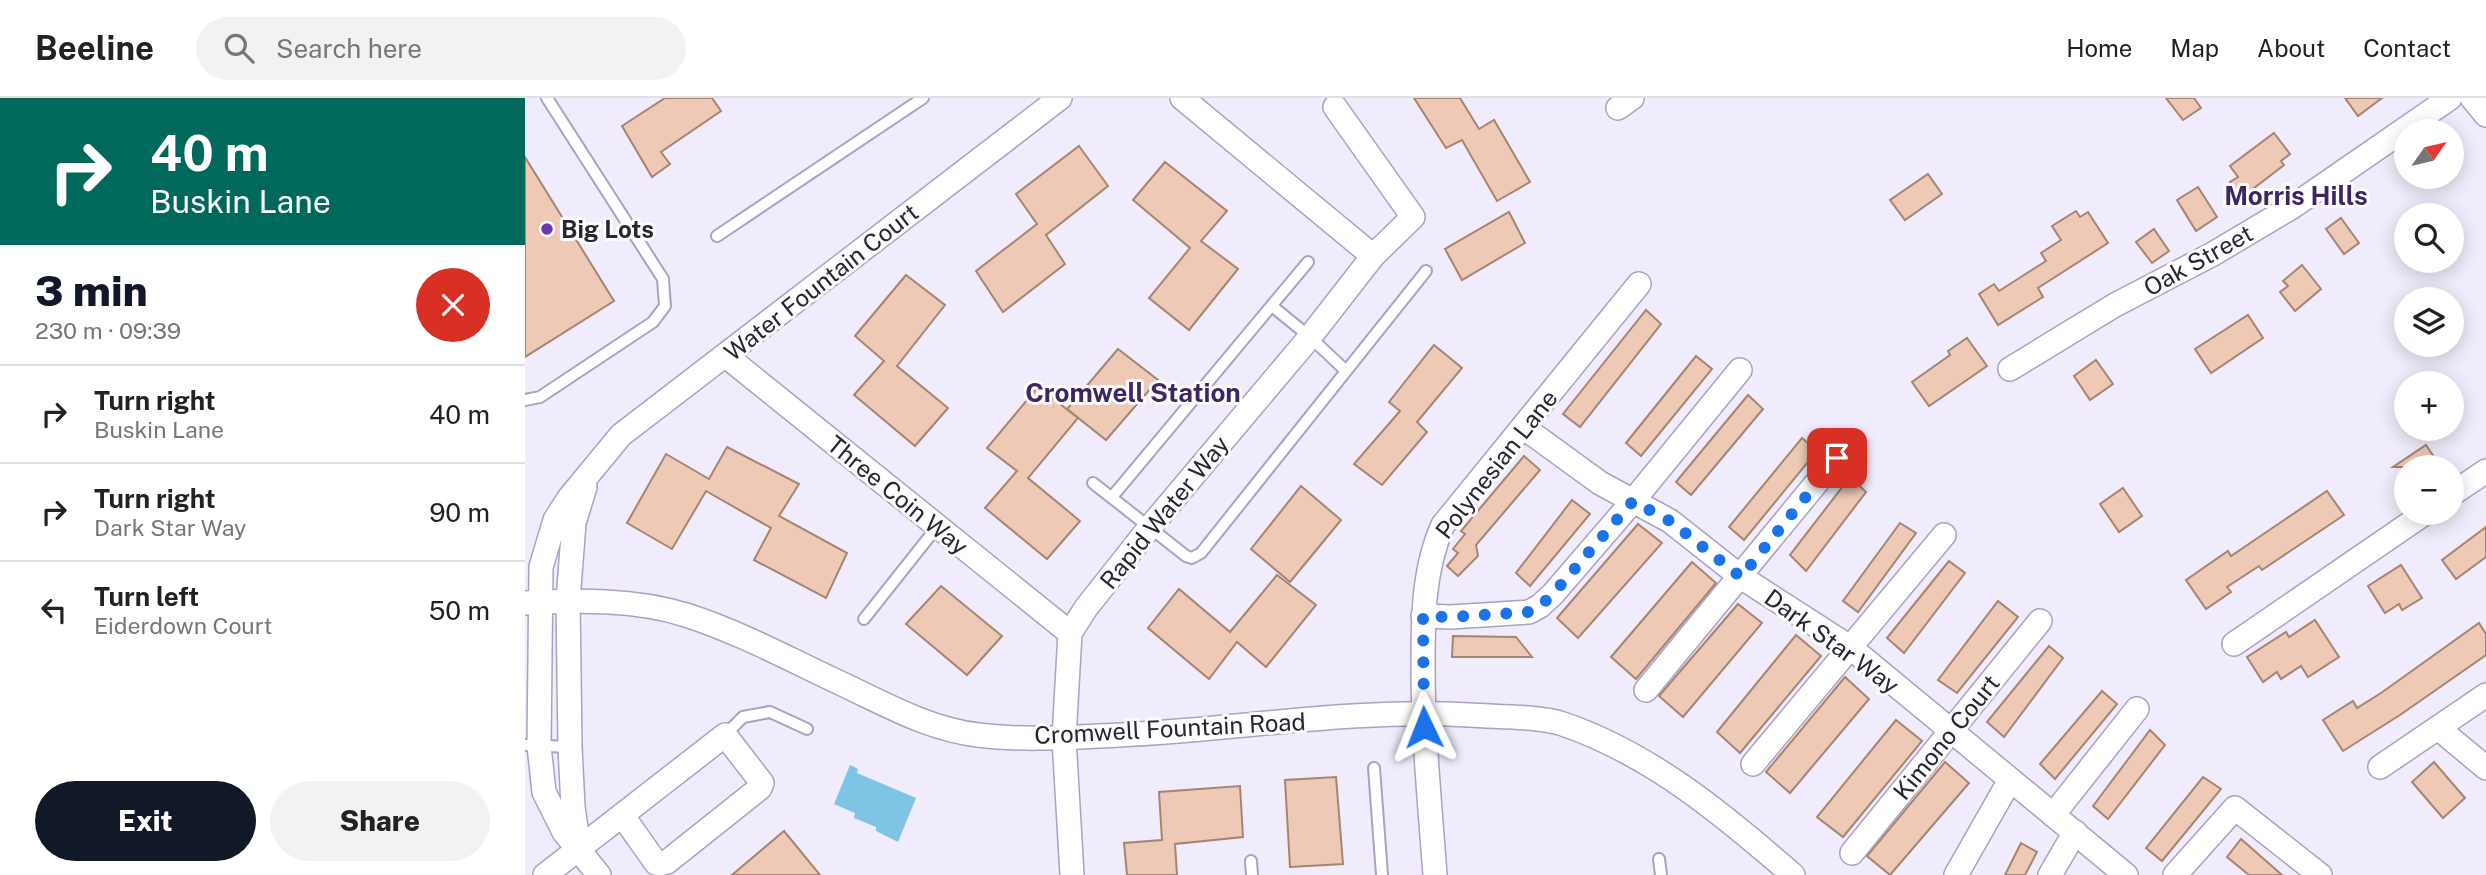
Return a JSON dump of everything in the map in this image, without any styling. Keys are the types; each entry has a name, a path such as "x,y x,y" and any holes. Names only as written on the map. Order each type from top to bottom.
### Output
{"street":[{"name":"Water Fountain Court","path":"599,875 564,832 544,792 532,745 533,603 555,520 569,498 621,435 1060,98"},
{"path":"1182,98 1373,256"},
{"name":"Oak Street","path":"2010,369 2115,305 2213,254 2292,207 2450,98"},
{"path":"2472,98 2486,115"},
{"name":"Rapid Water Way","path":"1070,633 1086,608 1150,527 1310,337 1373,256 1413,217 1335,107"},
{"name":"Polynesian Lane","path":"1435,875 1423,713 1423,616 1433,547 1443,525 1639,284"},
{"name":"Three Coin Way","path":"726,356 1070,633"},
{"path":"1423,616 1529,612 1540,606 1633,501 1740,370"},
{"name":"Dark Star Way","path":"1523,427 1600,483 1670,521 1741,577 1851,648 2126,875"},
{"path":"1646,690 1837,458"},
{"path":"2464,486 2486,471"},
{"name":"Water Fountain Court","path":"579,849 573,807 570,747 568,600 574,523 589,474"},
{"path":"2234,644 2408,525"},
{"path":"1753,764 1944,535"},
{"name":"Cromwell Fountain Road","path":"533,603 568,600 642,606 684,615 757,643 921,721 979,735 1065,738 1146,735 1423,713 1559,722 1605,740 1677,782 1733,822 1793,875"},
{"name":"Kimono Court","path":"1852,853 2040,621"},
{"path":"1070,633 1065,738 1072,875"},
{"path":"2380,766 2486,695"},
{"path":"2053,815 2137,709"},
{"path":"2438,728 2486,768"},
{"path":"545,875 579,849 622,815 725,735 762,783 760,788 667,862 660,864 656,863 622,815"},
{"path":"1956,875 2010,780"},
{"path":"2175,875 2235,808 2321,875"},
{"path":"2050,875 2075,832"}],"lane":[{"path":"525,400 540,397 653,322 665,306 663,279 547,98"},
{"path":"717,236 923,98"},
{"path":"1112,497 1308,262"},
{"path":"1093,482 1186,556 1192,558 1201,553 1426,271"},
{"path":"1272,306 1345,370"},
{"path":"864,619 936,527"},
{"path":"725,735 743,717 770,712 807,729"},
{"path":"532,745 570,747"},
{"path":"1374,768 1383,875"},
{"path":"1659,859 1661,875"},
{"path":"1251,861 1252,875"}],"water":[{"path":"850,765 858,769 857,773 916,798 898,842 876,831 876,827 854,818 855,813 834,804"}],"building":[{"path":"665,98 712,98 721,111 661,152 670,164 652,177 622,126"},
{"path":"1414,98 1460,98 1479,129 1494,120 1530,182 1497,201 1462,140 1446,148"},
{"path":"2166,98 2194,98 2201,108 2183,120"},
{"path":"2345,98 2382,98 2358,116"},
{"path":"2274,133 2290,154 2281,161 2284,165 2241,198 2230,182 2238,177 2230,166"},
{"path":"1079,146 1108,186 1046,235 1065,264 1003,312 976,271 1037,224 1016,194"},
{"name":"Big Lots","path":"525,157 614,301 525,357"},
{"path":"1165,162 1227,211 1201,241 1238,269 1189,330 1149,298 1190,248 1133,200"},
{"path":"1928,174 1942,194 1905,220 1890,200"},
{"path":"2198,187 2217,217 2196,231 2177,200"},
{"path":"2076,211 2080,217 2088,212 2108,243 2038,288 2043,297 1998,325 1979,294 1994,284 1999,291 2046,261 2041,253 2061,240 2052,226"},
{"path":"1509,212 1525,243 1462,280 1445,249"},
{"path":"2341,218 2359,243 2344,254 2326,229"},
{"path":"2154,229 2169,251 2152,263 2136,242"},
{"path":"2302,265 2321,289 2295,311 2280,292 2288,286 2283,281"},
{"path":"906,275 945,305 897,366 948,408 915,446 854,395 884,361 855,336"},
{"path":"1646,310 1661,324 1580,427 1563,414"},
{"path":"2248,315 2263,338 2211,373 2195,349"},
{"path":"1967,338 1987,366 1929,406 1912,382 1950,355 1948,351"},
{"path":"1434,345 1462,368 1417,422 1427,432 1382,485 1354,464 1400,411 1389,402"},
{"path":"1118,349 1158,380 1106,440 1067,409"},
{"path":"1696,356 1712,369 1641,456 1626,443"},
{"path":"2096,360 2113,384 2090,400 2074,376"},
{"path":"1038,387 1078,418 1028,478 1080,521 1047,559 985,508 1017,471 987,448"},
{"path":"1748,395 1763,409 1691,495 1676,482"},
{"path":"1802,438 1817,451 1744,540 1729,527"},
{"path":"2426,445 2433,455 2411,455"},
{"path":"727,447 799,484 779,516 847,553 826,598 754,560 771,528 706,491 672,549 627,523 666,454 709,479"},
{"path":"1524,456 1540,470 1476,545 1478,556 1458,576 1447,566 1458,553 1453,549 1465,534 1461,531"},
{"path":"1850,477 1866,492 1806,571 1790,555"},
{"path":"1301,486 1341,520 1290,582 1251,549"},
{"path":"2123,488 2142,516 2119,532 2100,504"},
{"path":"2327,491 2344,515 2262,570 2259,566 2227,587 2231,592 2206,609 2186,580 2228,551 2231,556"},
{"path":"1572,500 1590,514 1530,586 1516,573"},
{"path":"1900,523 1916,533 1858,612 1843,601"},
{"path":"1638,524 1662,543 1578,638 1557,618"},
{"path":"2486,527 2486,557 2456,579 2442,560"},
{"path":"1949,561 1965,573 1904,653 1887,638"},
{"path":"1692,562 1716,583 1636,679 1611,657"},
{"path":"2401,565 2422,598 2402,610 2399,604 2385,613 2368,586"},
{"path":"1277,575 1316,605 1266,667 1237,642 1209,679 1148,628 1179,589 1230,632"},
{"path":"941,586 1002,636 967,675 906,624"},
{"path":"1998,601 2018,617 1957,693 1938,680"},
{"path":"1738,604 1762,623 1683,717 1659,696"},
{"path":"2315,620 2339,657 2308,677 2301,666 2281,679 2277,672 2263,682 2247,657 2286,632 2289,637"},
{"path":"2479,623 2486,634 2486,655 2343,751 2323,720 2353,701 2357,708"},
{"path":"1796,635 1821,656 1740,753 1717,732"},
{"path":"1453,636 1516,637 1532,657 1452,657"},
{"path":"2049,646 2063,658 2004,737 1987,722"},
{"path":"1845,677 1869,699 1790,793 1766,772"},
{"path":"2102,691 2117,704 2055,779 2040,764"},
{"path":"1896,720 1922,741 1843,837 1817,817"},
{"path":"2150,730 2165,745 2108,819 2093,806"},
{"path":"1945,762 1969,783 1890,875 1867,856"},
{"path":"2434,762 2465,798 2443,818 2412,782"},
{"path":"1336,777 1343,864 1290,867 1285,780"},
{"path":"2203,777 2221,789 2162,861 2146,848"},
{"path":"1240,786 1243,837 1175,844 1177,875 1127,875 1124,843 1162,840 1159,792"},
{"path":"784,831 820,875 732,875"},
{"path":"2241,839 2282,875 2249,875 2227,857"},
{"path":"2021,843 2037,852 2025,875 2005,875"}],"place":[{"name":"Big Lots","path":"547,229"}],"district":[{"name":"Morris Hills","path":"2296,195"},
{"name":"Cromwell Station","path":"1133,392"}],"route":[{"path":"1424,727 1423,616 1529,612 1540,606 1633,501 1670,521 1741,577 1837,458"}]}
